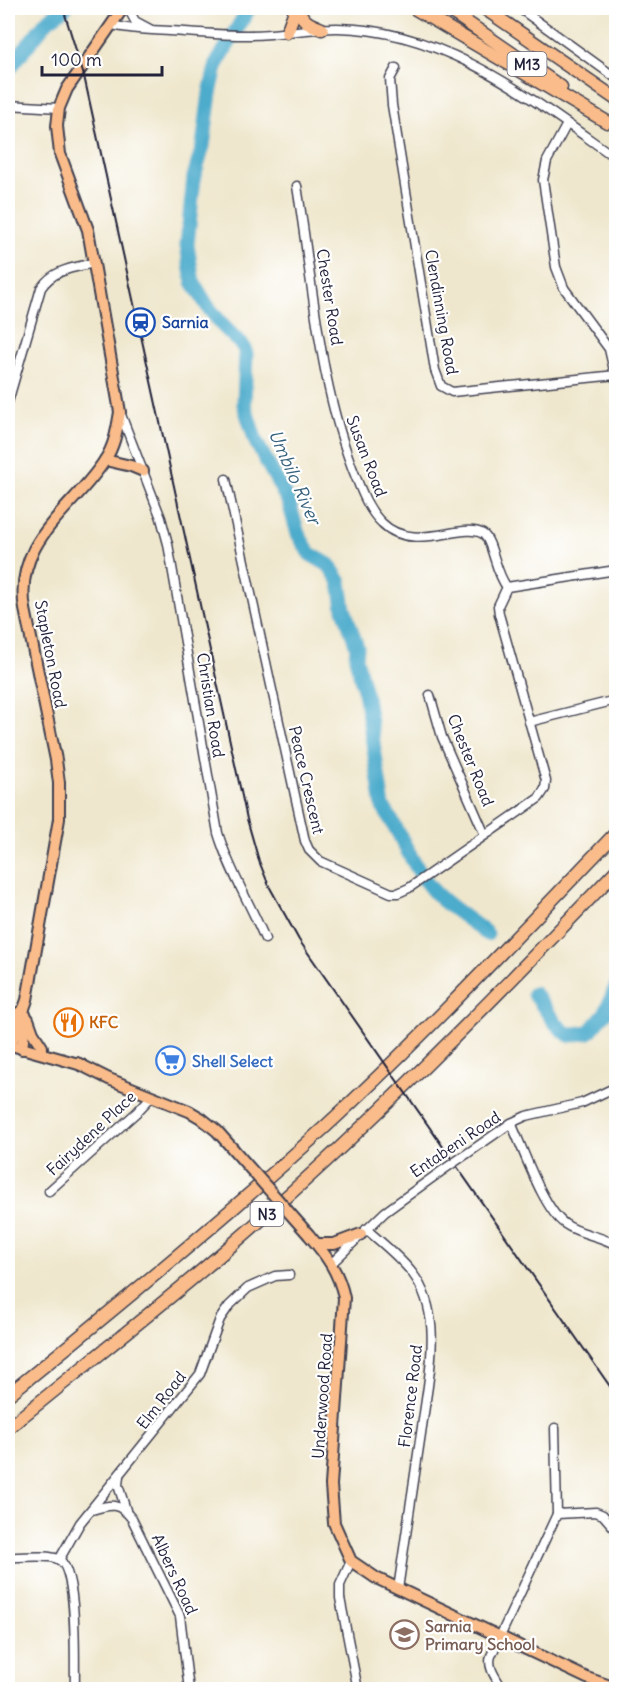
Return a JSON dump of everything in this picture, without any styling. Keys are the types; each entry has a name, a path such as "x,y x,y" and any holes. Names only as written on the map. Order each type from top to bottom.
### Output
{"highway":[{"path":"297,8 307,24 322,29"},
{"path":"287,32 297,8"},
{"path":"414,8 612,126"},
{"name":"M13","path":"446,8 569,92 612,126"},
{"name":"M13","path":"484,8 616,99"},
{"name":"N3","path":"8,1395 209,1230 326,1126 411,1045 616,833"},
{"name":"N3","path":"8,1428 226,1250 331,1156 510,982 616,871"}],"main road":[{"name":"Stapleton Road","path":"14,1043 26,1007 59,819 59,783 56,760 25,609 23,584 27,564 40,538 105,460 115,440 120,412 88,230 60,154 57,126 59,108 67,89 126,8"},
{"path":"105,460 142,471"},
{"path":"8,1021 26,1007 33,1034 42,1047"},
{"name":"Underwood Road","path":"14,1043 42,1047 59,1053 201,1118 232,1149 332,1263 339,1276 344,1298 331,1472 332,1506 338,1534 351,1561"},
{"name":"Underwood Road","path":"14,1043 82,1065"},
{"path":"313,1239 334,1244 364,1232"},
{"path":"351,1561 363,1571 398,1589 587,1678 616,1688"}],"street":[{"path":"126,8 135,21 153,30"},
{"path":"519,8 616,78"},
{"path":"112,25 153,30 249,34 322,29 373,30 403,36 437,47 479,67 616,158"},
{"name":"Clendinning Road","path":"396,68 390,79 392,105 435,370 441,386 452,392 616,375"},
{"path":"8,105 59,108"},
{"path":"567,124 547,161 543,180 556,267 564,288 609,349 616,380"},
{"name":"Chester Road","path":"297,186 334,412"},
{"path":"8,402 41,288 55,273 94,263"},
{"name":"Christian Road","path":"120,412 161,518 172,563 218,833 227,862 265,939"},
{"name":"Susan Road","path":"334,412 345,452 365,498 382,523 392,530 411,537 479,532 488,539 497,570 507,587"},
{"name":"Peace Crescent","path":"226,479 305,841 309,850 321,861 386,891 398,893 438,868 539,798 546,781 529,722"},
{"path":"616,570 507,587 498,606 529,722 616,700"},
{"name":"Chester Road","path":"430,695 442,737 485,835"},
{"name":"Entabeni Road","path":"332,1263 399,1201 511,1123 526,1116 582,1103 616,1087"},
{"name":"Fairydene Place","path":"49,1191 138,1112 152,1096"},
{"path":"511,1123 555,1215 565,1224 615,1245"},
{"name":"Florence Road","path":"364,1232 402,1262 419,1283 427,1299 432,1331 432,1356 398,1589"},
{"name":"Elm Road","path":"59,1560 80,1523 200,1374 220,1318 229,1306 254,1285 275,1276 289,1275"},
{"path":"503,1689 489,1662 557,1514 555,1428"},
{"name":"Albers Road","path":"119,1476 118,1485 126,1511 176,1605 182,1626 189,1689"},
{"path":"91,1510 110,1505 126,1511"},
{"path":"557,1514 596,1512 603,1515 616,1530"},
{"path":"8,1557 59,1560 65,1565 72,1587 75,1689"},
{"path":"351,1561 342,1578 340,1591 358,1689"}],"waterway":[{"name":"Umbilo River","path":"8,70 47,21 65,8"},
{"name":"Umbilo River","path":"249,8 217,63 210,93 203,146 194,177 187,245 193,282 208,307 243,346 246,354 244,404 256,442 289,503 298,534 310,554 329,565 340,582 344,609 357,647 356,658 366,697 383,807 430,887 487,934"},
{"name":"Umbilo River","path":"534,994 554,1021 569,1035 589,1032 606,1012 616,987"}],"railway":[{"path":"63,8 84,76 247,819 259,861 269,886 299,940 616,1395"}],"place":[{"name":"Sarnia","path":"141,322"},
{"name":"KFC","path":"68,1022"},
{"name":"Shell Select","path":"171,1061"},
{"name":"Sarnia Primary School","path":"404,1635"}]}
